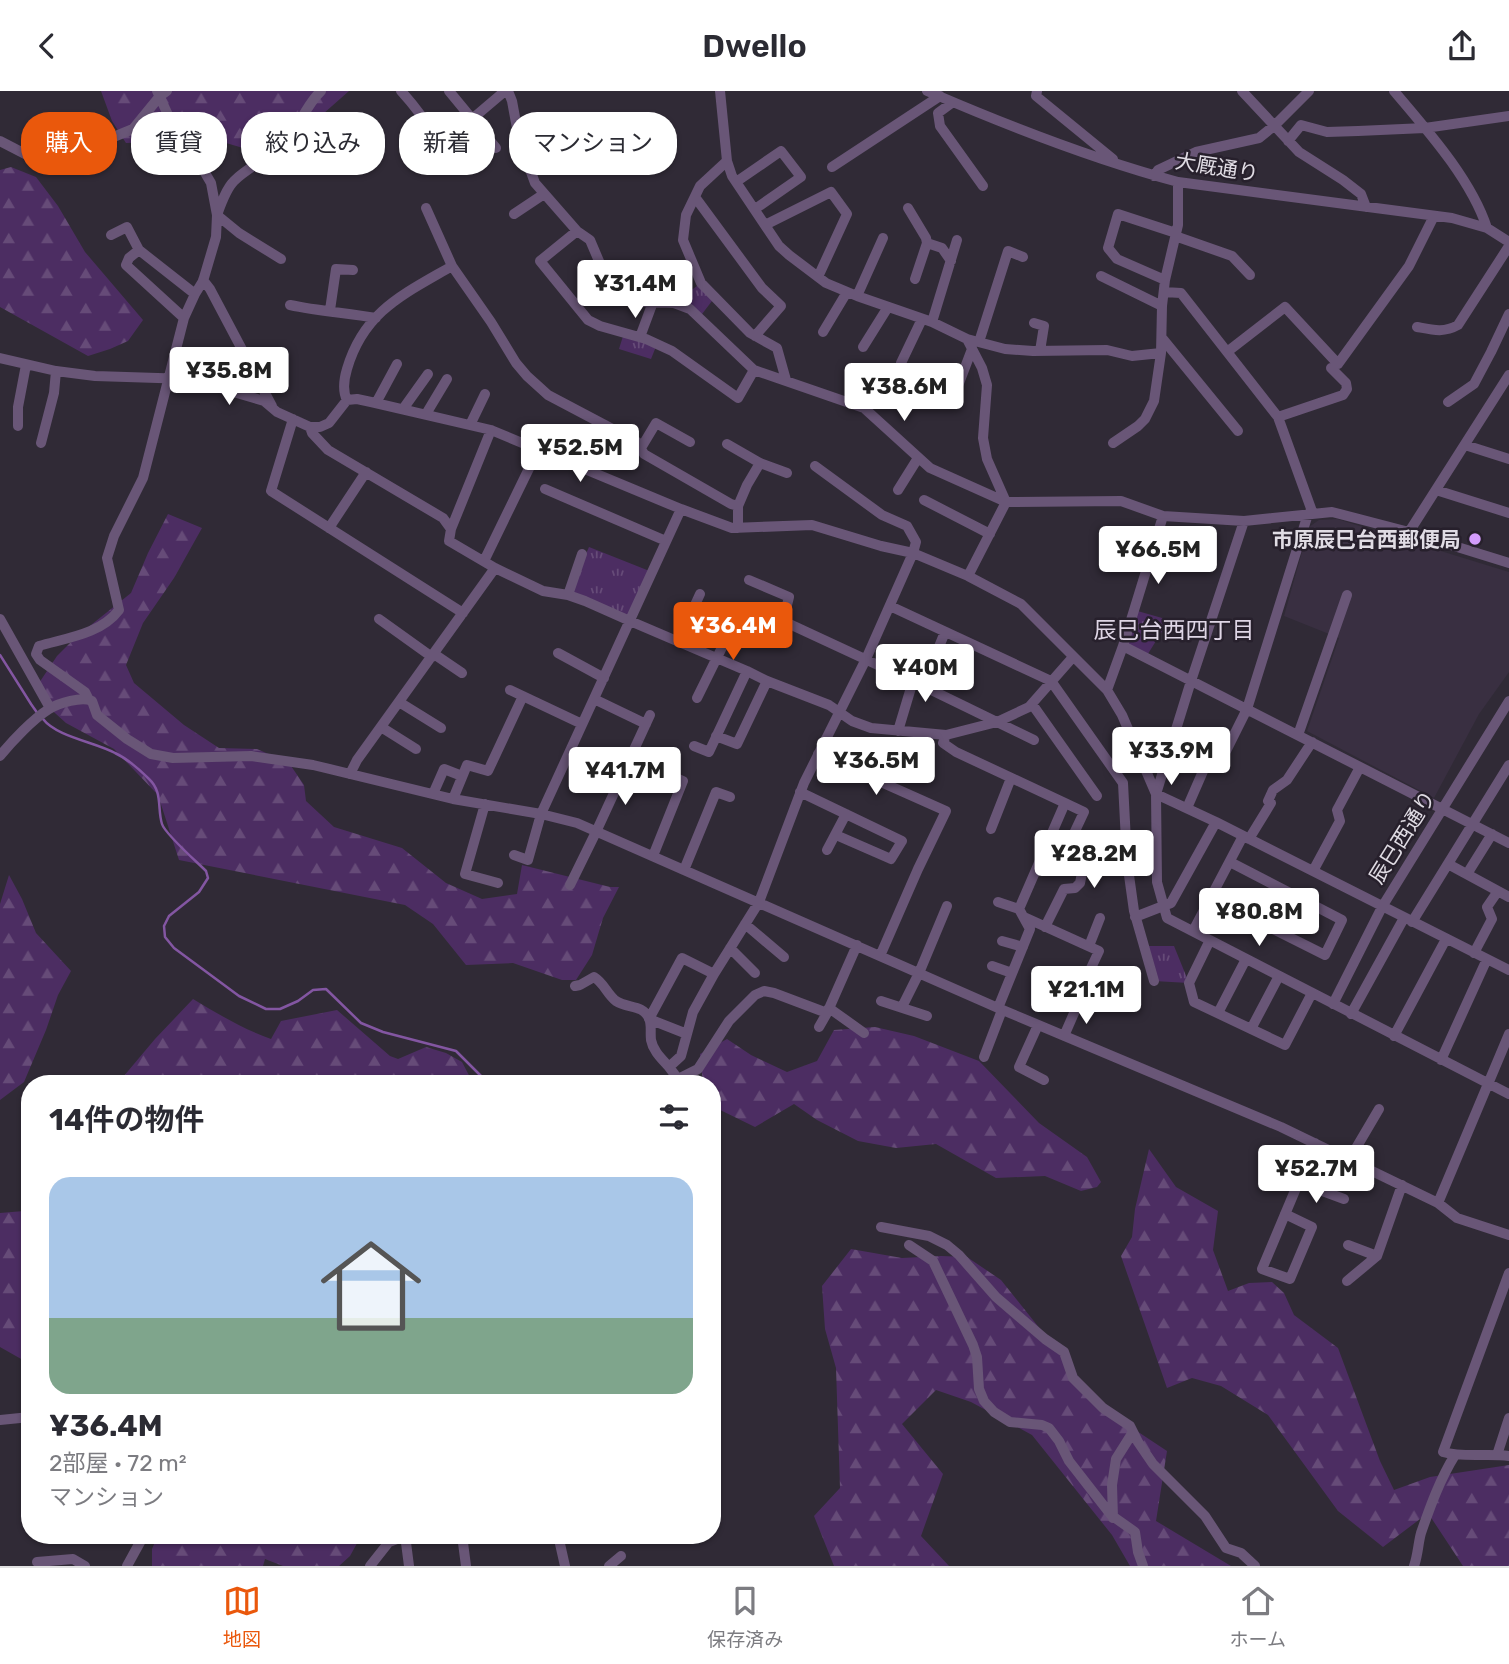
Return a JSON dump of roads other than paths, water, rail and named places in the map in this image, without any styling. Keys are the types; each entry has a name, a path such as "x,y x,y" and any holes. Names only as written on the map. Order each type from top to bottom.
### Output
{"street":[{"path":"216,215 233,182 290,138 313,98 321,91"},
{"path":"401,91 417,112"},
{"path":"449,91 466,112"},
{"path":"480,112 506,91 512,101 519,139 535,183 578,231 590,240 607,281 616,289 631,299 674,303 690,309 754,370 864,408 930,468 1006,502 1121,501 1163,516 1244,521 1332,512 1409,532 1509,563"},
{"path":"720,91 727,161 732,176 779,246 826,283 927,320 973,343 1005,349 1040,351 1107,349 1132,356 1161,353"},
{"name":"大厩通り","path":"927,91 1055,142 1154,176 1178,182 1452,218 1487,228 1509,244"},
{"path":"1037,91 1036,96 1121,165"},
{"path":"1154,176 1158,170 1196,152 1259,138 1309,91"},
{"path":"1394,91 1425,128 1469,189 1487,228"},
{"path":"1244,92 1299,152 1361,194 1366,207"},
{"path":"161,93 175,130 193,147 211,183 216,237 203,280 184,318 143,478 114,536 107,558 119,610 112,619 97,629 39,646 36,654 40,660 85,692 97,715 151,754 173,758 251,756 313,765 453,799 577,823 1000,1009 1281,1127 1438,1203 1457,1218 1509,1235"},
{"path":"0,141 29,156 111,138 133,129 161,93"},
{"path":"832,167 940,96"},
{"path":"953,102 938,113 940,126 983,186"},
{"path":"1289,141 1301,125 1327,132 1425,128 1509,116"},
{"path":"736,182 781,151 802,177 755,209"},
{"path":"727,161 700,186 686,215 683,240 701,283 750,333 777,348 786,380"},
{"path":"1113,443 1138,426 1154,401 1161,353 1165,279 1178,225 1178,182"},
{"path":"765,225 831,191 846,214 818,277"},
{"path":"514,214 544,194"},
{"path":"695,197 762,288 781,306 755,336"},
{"path":"426,208 452,266 516,363 534,382 548,395 637,442 644,454 731,505 738,506"},
{"path":"908,208 927,243 915,279"},
{"path":"1165,279 1117,259 1108,248 1118,214 1231,256 1250,275"},
{"path":"216,215 281,259"},
{"path":"1227,352 1286,307 1338,364 1409,266 1434,216"},
{"path":"110,235 127,227 139,250 195,294"},
{"path":"578,231 540,261 588,320 672,351 738,398 754,370"},
{"path":"823,332 852,294 883,238"},
{"path":"901,363 927,320 957,240"},
{"path":"927,243 942,248 951,261"},
{"path":"1417,327 1437,331 1449,330 1458,325 1509,244"},
{"path":"139,250 129,258 126,265 184,318"},
{"path":"953,400 1008,251 1023,257"},
{"path":"347,400 344,381 351,356 376,318 389,303 452,266"},
{"path":"330,310 336,269 353,270"},
{"path":"1101,276 1162,306"},
{"path":"203,280 273,408"},
{"path":"1164,292 1181,293 1278,417 1310,514 1247,709 1226,751 1203,739"},
{"path":"640,337 653,302"},
{"path":"290,305 376,318"},
{"path":"863,347 888,307"},
{"path":"1448,402 1474,384 1509,314"},
{"path":"1034,323 1044,326 1040,351"},
{"path":"1162,338 1238,431"},
{"path":"973,343 987,385 983,438 987,459 1006,502"},
{"path":"0,358 56,371 95,376 189,379 264,401 277,412 310,427 320,427 328,423 347,400 357,398 491,430 732,528 812,525 913,553 968,576 1021,604 1107,690 1122,715 1156,794 1382,907 1333,1004"},
{"path":"376,403 397,364"},
{"path":"18,426 18,407 26,365"},
{"path":"1278,417 1343,395 1347,389 1346,383 1331,368"},
{"path":"41,443 54,393 56,371"},
{"path":"403,409 428,374"},
{"path":"1409,532 1509,375"},
{"path":"426,414 447,379"},
{"path":"470,425 485,394"},
{"path":"293,419 271,491 463,613"},
{"path":"641,448 656,422 690,442"},
{"path":"310,427 312,433 328,450 443,518 451,529"},
{"path":"491,430 451,529 449,541 495,568 543,591 585,600 767,681 830,705 852,721 871,728 946,735 997,722 1029,708 1073,657"},
{"path":"727,445 760,463 787,473"},
{"path":"1465,445 1509,459"},
{"path":"484,561 538,450"},
{"path":"898,489 919,458"},
{"path":"738,528 738,506 760,463"},
{"path":"669,1067 681,1056 693,1012 759,902 800,792 866,659 916,542 907,526 882,515 815,466"},
{"path":"329,528 366,473"},
{"path":"545,489 666,541"},
{"path":"1436,490 1509,513"},
{"path":"924,500 990,534"},
{"path":"968,576 1006,502"},
{"path":"514,855 528,860 541,814 681,509"},
{"path":"1107,690 1163,516"},
{"path":"1244,521 1156,794 1157,882 1167,918 1509,1094"},
{"path":"568,595 582,554"},
{"path":"350,774 380,727 495,568"},
{"path":"750,580 789,597 783,621 1034,740"},
{"path":"678,642 699,594"},
{"path":"1298,735 1347,596"},
{"path":"890,606 1051,681 1123,783 1127,861 1135,917 1154,981"},
{"path":"697,698 740,611"},
{"path":"0,619 50,708"},
{"path":"379,619 463,673"},
{"path":"898,731 918,683 945,632"},
{"path":"1123,646 1509,843"},
{"path":"558,653 604,678"},
{"path":"694,746 709,752 747,671"},
{"path":"716,736 737,744 767,681"},
{"path":"510,690 582,724"},
{"path":"453,799 467,765 488,771 523,696"},
{"path":"0,756 50,708 88,698"},
{"path":"570,885 648,719 594,699"},
{"name":"辰巳西通り","path":"1509,701 1382,907 1509,970"},
{"path":"399,702 441,728"},
{"path":"1032,704 1097,796"},
{"path":"380,727 416,749"},
{"path":"946,735 943,743 956,752 1084,812 1061,861 1082,873 1080,883 1075,888 1064,889 1045,927"},
{"path":"1194,931 1230,862 1271,803 1268,801 1273,790 1287,780 1312,742"},
{"path":"1187,808 1214,746"},
{"path":"818,754 946,811 880,956"},
{"path":"630,758 683,781 653,856"},
{"path":"1351,1014 1408,920 1448,864 1509,765"},
{"path":"1313,871 1340,821 1337,810 1360,767"},
{"path":"433,794 444,769 462,776"},
{"path":"991,829 1011,778"},
{"path":"684,870 716,792 730,797"},
{"path":"800,792 902,841 891,859 836,835"},
{"path":"1021,913 1065,803"},
{"path":"485,804 465,874 498,883"},
{"path":"827,850 846,814"},
{"path":"1135,917 1171,903 1216,822"},
{"path":"1467,874 1492,834"},
{"path":"1211,898 1325,955 1342,920 1230,862"},
{"path":"1448,864 1509,897"},
{"path":"1474,953 1492,919 1487,907 1498,891"},
{"path":"998,902 1099,951 1084,983"},
{"path":"902,1007 947,906"},
{"path":"984,1058 1012,973 1030,929 1021,913"},
{"path":"1089,946 1100,918"},
{"path":"745,924 784,957"},
{"path":"1394,1036 1446,939"},
{"path":"1210,940 1189,983 1194,1002 1285,1045 1312,993"},
{"path":"1002,941 1023,947"},
{"path":"819,1027 857,945"},
{"path":"730,949 754,973"},
{"path":"649,1019 682,958 714,974"},
{"path":"1219,1013 1246,958"},
{"path":"1441,1060 1487,959"},
{"path":"992,966 1012,973"},
{"path":"1251,1029 1279,976"},
{"path":"575,986 594,977 600,980 616,1001 644,1010 652,1029 654,1050 674,1075"},
{"path":"688,1075 698,1069 729,1021 755,995 764,991 828,1011 864,1033"},
{"path":"881,1001 927,1016"},
{"path":"1064,1036 1078,1004"},
{"path":"649,1019 687,1034"},
{"path":"1038,1025 1019,1067 1044,1080"},
{"path":"1438,1203 1507,1047 1509,1034"},
{"path":"1349,1160 1379,1109"},
{"path":"1285,1213 1312,1227 1290,1279 1262,1269 1285,1213 1298,1182 1315,1143"},
{"path":"1298,1182 1344,1199"},
{"path":"1347,1281 1377,1257 1402,1185"},
{"path":"881,1227 929,1236 959,1255 996,1297 1064,1352 1073,1378 1103,1408 1130,1426 1153,1464 1205,1517 1226,1548 1241,1553 1255,1566"},
{"path":"909,1245 933,1261 973,1345 977,1357 979,1389 984,1401 994,1412 1010,1422 1049,1428 1069,1461 1114,1518 1135,1532 1143,1566"},
{"path":"1349,1245 1377,1257"},
{"path":"1509,1273 1443,1452 1455,1455 1503,1455 1509,1418"},
{"path":"0,1420 21,1418"},
{"path":"1114,1518 1112,1485 1116,1459 1133,1432"},
{"path":"1414,1566 1420,1537 1455,1455"},
{"path":"127,1566 139,1544"},
{"path":"370,1566 387,1544"},
{"path":"407,1544 409,1566"},
{"path":"463,1544 466,1566"},
{"path":"560,1544 565,1566"},
{"path":"609,1566 621,1556"},
{"path":"37,1562 73,1559 85,1566"}],"waterway":[{"path":"0,655 38,714"},
{"path":"43,719 57,730 120,755 141,772 156,789 164,829 206,871 208,878 199,892 169,916 164,926 165,937 174,948 239,996 266,1009 280,1009 313,990 326,989 361,1023 383,1032 456,1051 480,1075"}],"place":[{"name":"市原辰巳台西郵便局","path":"1475,539"}],"district":[{"name":"辰巳台西四丁目","path":"1174,630"}]}
